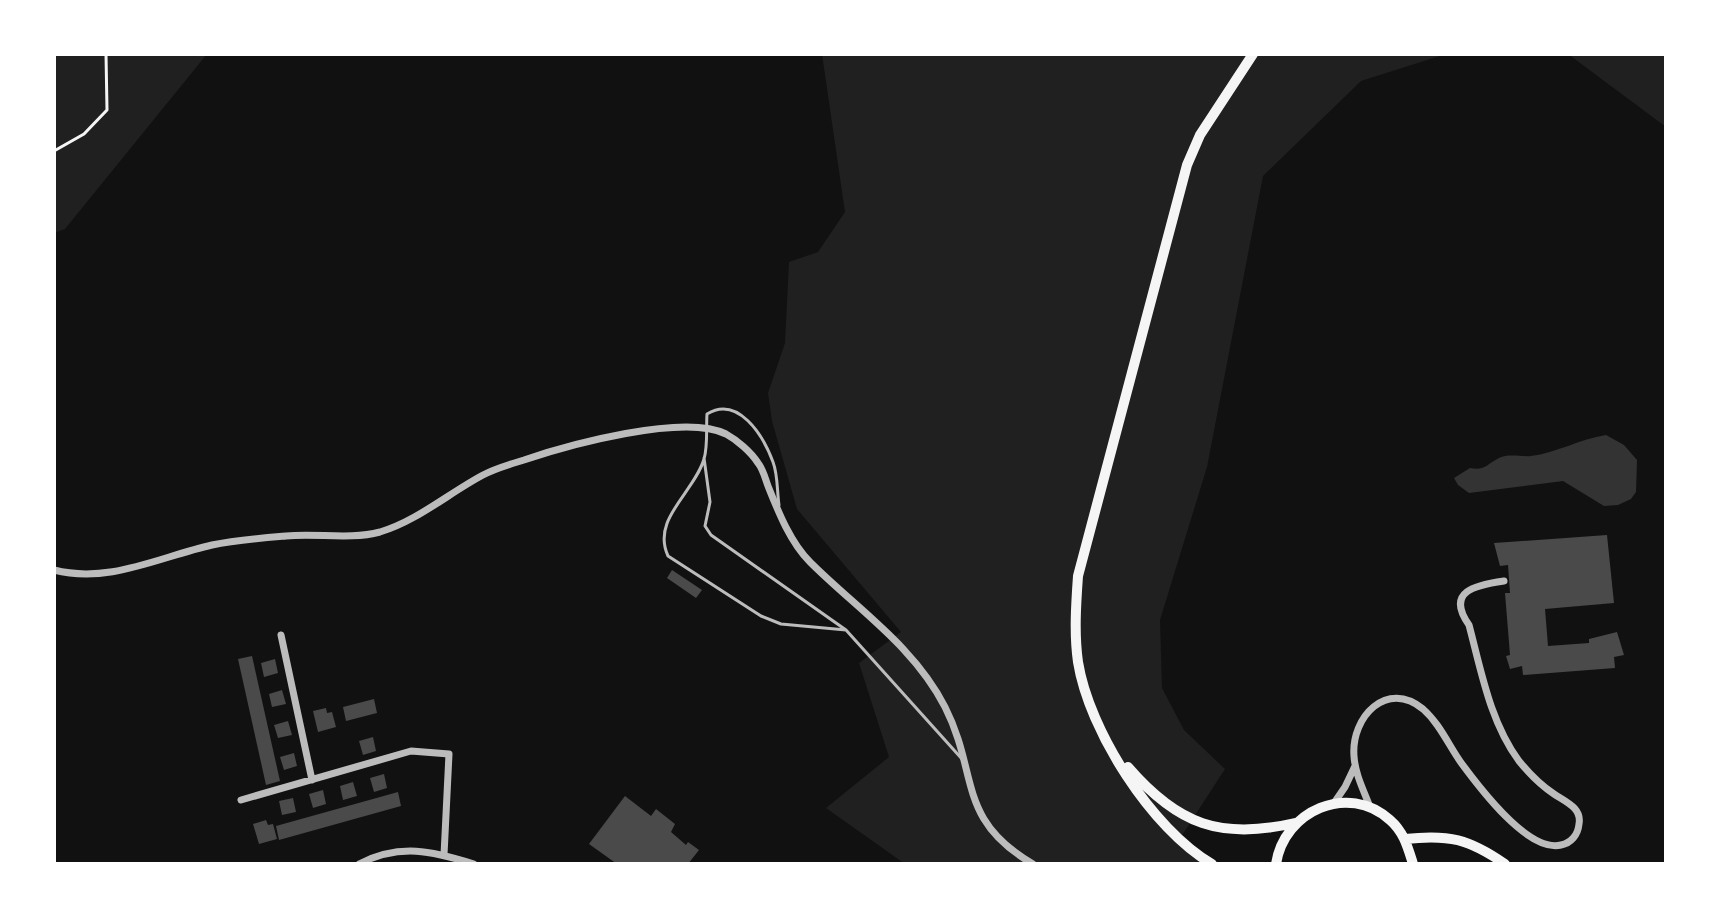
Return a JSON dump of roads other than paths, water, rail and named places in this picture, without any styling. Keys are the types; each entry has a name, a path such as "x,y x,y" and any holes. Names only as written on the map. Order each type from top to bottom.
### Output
{"main road":[{"path":"1212,864 1178,840 1138,792 1105,740 1091,712 1078,663 1075,622 1078,576 1187,165 1200,135 1253,54"},
{"path":"1105,740 1156,795 1201,824 1248,832 1295,823"},
{"path":"1276,864 1285,837 1295,823 1313,810 1334,803 1370,807 1391,820 1405,839 1413,864"},
{"path":"1405,839 1456,837 1505,864"}],"street":[{"path":"54,570 69,574 94,574 125,570 224,543 290,536 360,536 403,523 487,473 544,453 653,429 706,428 726,434 760,464 780,513 807,559 883,626 937,692 955,727 974,801 985,823 1000,842 1033,864"},
{"path":"1370,807 1355,766 1353,752 1356,735 1373,705 1391,699 1407,699 1424,710 1461,763 1513,825 1535,840 1555,847 1569,843 1577,833 1580,821 1577,811 1567,800 1553,794 1519,760 1497,721 1469,625 1461,614 1460,602 1465,591 1479,584 1504,581"},
{"path":"281,635 312,780"},
{"path":"241,800 411,751 449,754 444,855"},
{"path":"1334,803 1355,766"},
{"path":"359,864 399,851 423,850 474,864"}],"lane":[{"path":"780,513 774,463 756,429 744,416 729,407 707,414 704,458 710,502 705,526 711,535 846,630 963,760"},
{"path":"704,458 665,525 662,542 668,556 761,616 781,624 846,630"}]}
